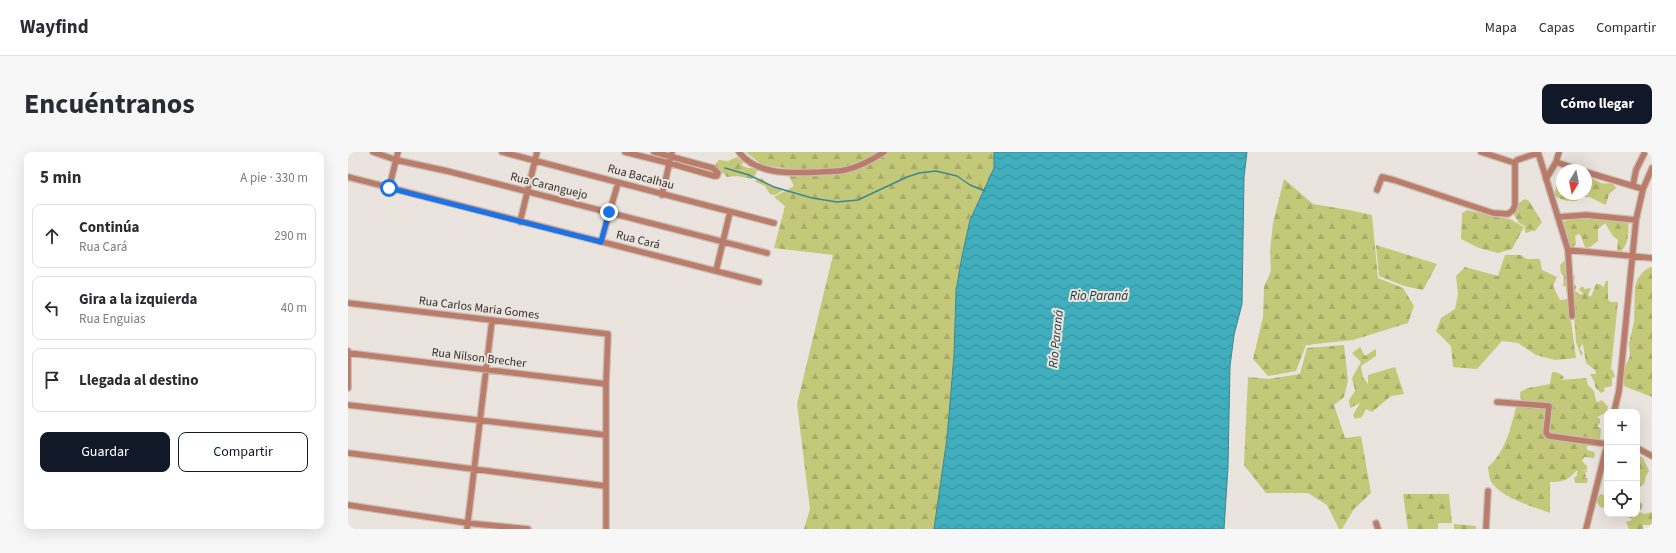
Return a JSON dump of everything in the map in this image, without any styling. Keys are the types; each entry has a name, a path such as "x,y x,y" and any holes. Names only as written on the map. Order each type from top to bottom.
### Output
{"street":[{"name":"Rua Caranguejo","path":"373,152 396,160 609,212 767,253"},
{"path":"389,188 398,152"},
{"name":"Rua Bacalhau","path":"502,152 662,195 774,222"},
{"path":"520,222 537,152"},
{"path":"625,152 717,176 718,173 713,168 672,154 654,152"},
{"path":"739,152 746,159 765,169 792,173 845,170 872,161 884,152"},
{"path":"1481,152 1515,163"},
{"path":"1377,190 1382,178 1388,179 1493,213 1508,214 1513,210 1515,205 1515,163 1517,160 1538,152 1568,250 1572,316"},
{"path":"1546,179 1556,162 1559,152"},
{"path":"1632,186 1636,170 1645,152"},
{"path":"662,195 672,154"},
{"path":"1556,162 1562,164"},
{"path":"1615,409 1619,391 1636,220 1643,189 1652,168"},
{"path":"1592,174 1643,189"},
{"name":"Rua Cará","path":"348,177 759,282"},
{"path":"601,242 618,183"},
{"path":"716,271 730,212"},
{"path":"1558,217 1586,215 1636,220"},
{"path":"1568,250 1652,258"},
{"name":"Rua Carlos Maria Gomes","path":"348,304 608,334 606,384"},
{"path":"467,526 492,320"},
{"path":"348,350 348,388"},
{"name":"Rua Nilson Brecher","path":"348,353 606,384"},
{"path":"606,384 606,529"},
{"path":"1497,402 1549,406 1546,434 1550,436 1604,444"},
{"path":"348,405 606,435"},
{"path":"1586,529 1607,445"},
{"path":"1640,450 1652,456"},
{"path":"348,453 605,486"},
{"path":"1486,529 1488,491"},
{"path":"348,505 467,526 528,529"},
{"path":"1376,522 1378,529"}],"green space":[{"path":"746,152 994,152 994,168 970,220 956,291 954,355 947,438 934,529 804,529 810,509 797,404 833,255 774,248 785,206 774,197 794,186 785,168 762,165"},
{"path":"737,157 744,162 741,165 748,168 759,168 753,179 737,176 727,177 715,165 719,160 728,161"},
{"path":"762,178 771,187 782,191 775,195 770,194 765,186 754,181"},
{"path":"1592,178 1601,183 1611,183 1616,188 1609,194 1606,205 1593,198"},
{"path":"1284,179 1313,204 1372,215 1378,278 1403,288 1414,306 1408,323 1353,340 1306,345 1296,371 1268,376 1253,359 1263,317 1264,287 1271,271 1270,251 1273,223"},
{"path":"1525,199 1529,201 1542,222 1535,231 1527,233 1525,232 1525,226 1519,223 1513,213 1520,202"},
{"path":"1467,210 1510,219 1524,227 1512,249 1498,253 1479,248 1461,239 1462,213"},
{"path":"1587,217 1628,221 1628,239 1622,250 1617,251 1618,240 1613,236 1605,223 1598,229 1598,241 1590,247 1586,248 1579,234 1575,236 1576,244 1573,247 1570,247 1562,224 1563,222 1572,218"},
{"path":"1376,245 1437,264 1423,290 1404,286 1379,276"},
{"path":"1505,255 1521,255 1526,259 1540,259 1542,270 1557,277 1553,286 1560,300 1568,299 1576,358 1555,360 1536,355 1518,343 1502,341 1477,369 1453,367 1451,346 1436,331 1441,318 1455,309 1458,294 1456,276 1465,267 1498,276"},
{"path":"1567,258 1570,293 1566,292 1566,287 1563,286 1564,276 1561,273 1560,265"},
{"path":"1650,267 1652,267 1652,397 1624,386 1623,371 1630,356 1629,343 1634,322 1635,286 1638,278"},
{"path":"1571,273 1575,276 1575,291 1582,295 1583,293 1579,290 1581,287 1584,287 1584,289 1591,288 1588,295 1591,297 1596,284 1600,284 1603,287 1602,290 1606,281 1608,281 1608,299 1610,302 1618,302 1611,369 1615,377 1612,378 1612,386 1604,388 1605,391 1601,393 1595,387 1595,383 1590,374 1596,374 1595,370 1586,363 1583,345 1582,344 1580,349 1583,353 1581,356 1576,342"},
{"path":"1344,345 1348,380 1344,397 1334,405 1345,438 1361,436 1371,493 1354,509 1342,529 1339,529 1327,505 1308,493 1266,493 1244,465 1248,377 1269,379 1300,374 1307,348"},
{"path":"1360,347 1365,356 1376,349 1376,356 1361,366 1363,377 1368,384 1368,375 1395,367 1404,394 1391,396 1372,412 1366,409 1362,417 1355,419 1353,415 1360,403 1350,408 1349,400 1355,391 1352,378 1361,362 1352,353"},
{"path":"1552,372 1562,375 1564,378 1560,380 1586,378 1588,385 1594,391 1596,401 1598,402 1602,400 1608,407 1608,409 1604,409 1604,414 1597,417 1600,419 1600,423 1597,426 1601,429 1600,441 1594,444 1595,446 1587,446 1587,450 1594,452 1594,458 1584,457 1582,461 1587,466 1587,470 1581,471 1588,471 1585,473 1586,477 1584,477 1588,479 1587,483 1575,483 1574,477 1577,476 1578,471 1565,480 1550,482 1550,513 1511,498 1497,489 1491,481 1488,467 1504,446 1517,404 1521,401 1520,392 1528,388 1550,384"},
{"path":"1640,456 1643,458 1649,471 1644,484 1640,487"},
{"path":"1403,494 1449,494 1452,523 1438,523 1438,529 1408,529"},
{"path":"1601,494 1604,496 1604,508 1597,503 1597,498"},
{"path":"1640,502 1643,505 1640,512"},
{"path":"1640,512 1644,514 1652,512 1652,525 1643,525 1643,529 1629,529 1626,522 1632,520 1631,518 1627,517 1640,517"},
{"path":"1454,524 1476,526 1476,529 1454,529"}],"water":[{"name":"Rio Paraná","path":"994,152 1247,152 1244,177 1242,304 1234,335 1230,366 1228,467 1224,529 934,529 947,438 954,355 956,291 970,220 994,168"}],"waterway":[{"path":"725,168 749,175 774,187 812,198 837,202 858,200 907,177 919,173 936,171 957,176 970,185 985,191"}],"route":[{"path":"389,188 601,242 609,212"}],"water label":[{"name":"Río Paraná","path":"1056,339"}]}
